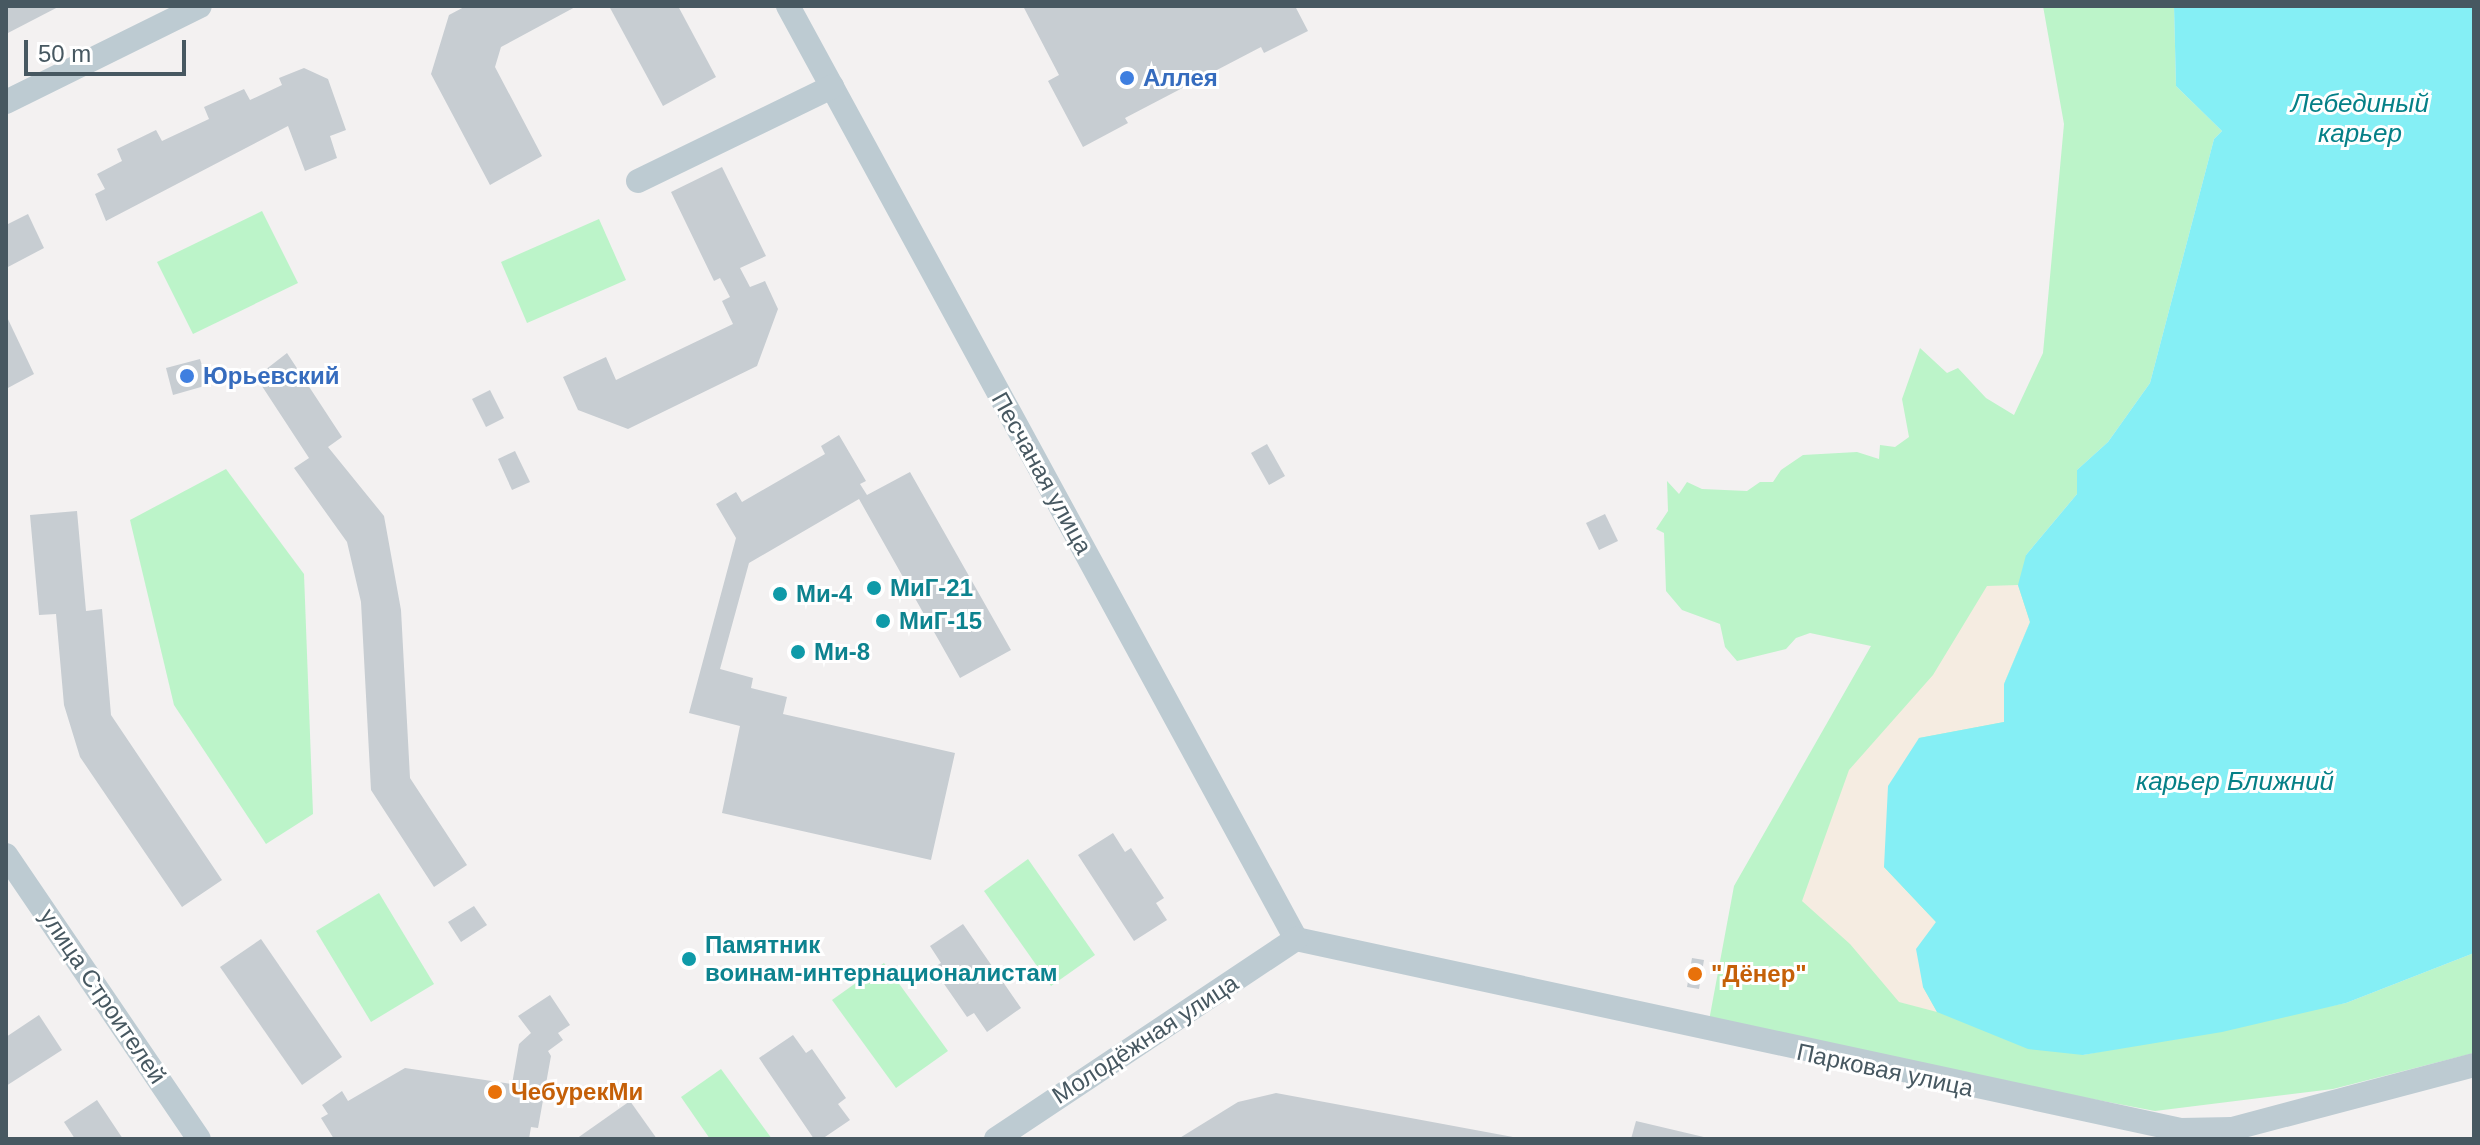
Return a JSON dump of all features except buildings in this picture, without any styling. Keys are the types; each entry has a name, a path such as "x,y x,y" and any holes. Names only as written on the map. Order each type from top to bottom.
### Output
{"street":[{"path":"6,102 200,6"},
{"name":"Песчаная улица","path":"788,6 1296,939"},
{"path":"638,181 832,87"},
{"name":"улица Строителей","path":"6,855 199,1139"},
{"name":"Парковая улица","path":"1296,939 2181,1130 2232,1129 2474,1065"},
{"name":"Молодёжная улица","path":"996,1139 1296,939"}],"green space":[{"path":"2043,6 2174,6 2176,86 2222,131 2214,139 2150,383 2108,442 2077,470 2077,494 2026,555 2030,622 2004,684 2083,1055 2346,1003 2474,953 2474,1053 2333,1089 2155,1111 1708,1026 1734,886 1871,646 1810,633 1796,638 1786,649 1737,661 1725,647 1720,624 1682,610 1666,591 1664,533 1656,529 1668,511 1667,481 1679,494 1687,482 1702,489 1747,491 1760,482 1773,482 1781,470 1803,455 1857,452 1879,459 1880,445 1895,447 1909,437 1902,399 1920,348 1947,373 1958,368 1986,398 2014,415 2043,353 2064,124"},
{"path":"262,211 298,283 193,334 157,262"},
{"path":"599,219 626,280 527,323 501,262"},
{"path":"226,469 304,574 313,814 266,844 174,705 130,520"},
{"path":"1028,859 1095,955 1051,986 984,891"},
{"path":"379,893 434,984 371,1022 316,931"},
{"path":"884,963 948,1051 896,1088 832,1000"},
{"path":"721,1069 772,1139 710,1139 681,1097"}],"sand":[{"path":"2018,585 2030,622 2004,684 2004,722 1919,738 1884,867 1936,922 1923,987 1937,1012 1899,1002 1850,944 1802,901 1849,770 1933,675 1987,586"}],"water":[{"name":"карьер Ближний","path":"2174,6 2474,6 2474,953 2346,1003 2222,1032 2083,1055 2028,1049 1937,1012 1923,987 1916,949 1936,922 1884,867 1888,786 1919,738 2004,722 2004,684 2030,622 2018,585 2026,555 2077,494 2077,470 2108,442 2150,383 2214,139 2222,131 2176,86"}],"place":[{"name":"Аллея","path":"1127,78"},
{"name":"Юрьевский","path":"187,376"},
{"name":"МиГ-21","path":"874,588"},
{"name":"Ми-4","path":"780,594"},
{"name":"МиГ-15","path":"883,621"},
{"name":"Ми-8","path":"798,652"},
{"name":"Памятник воинам-интернационалистам","path":"689,959"},
{"name":"\"Дёнер\"","path":"1695,974"},
{"name":"ЧебурекМи","path":"495,1092"}],"water label":[{"name":"Лебединый карьер","path":"2360,119"}]}
